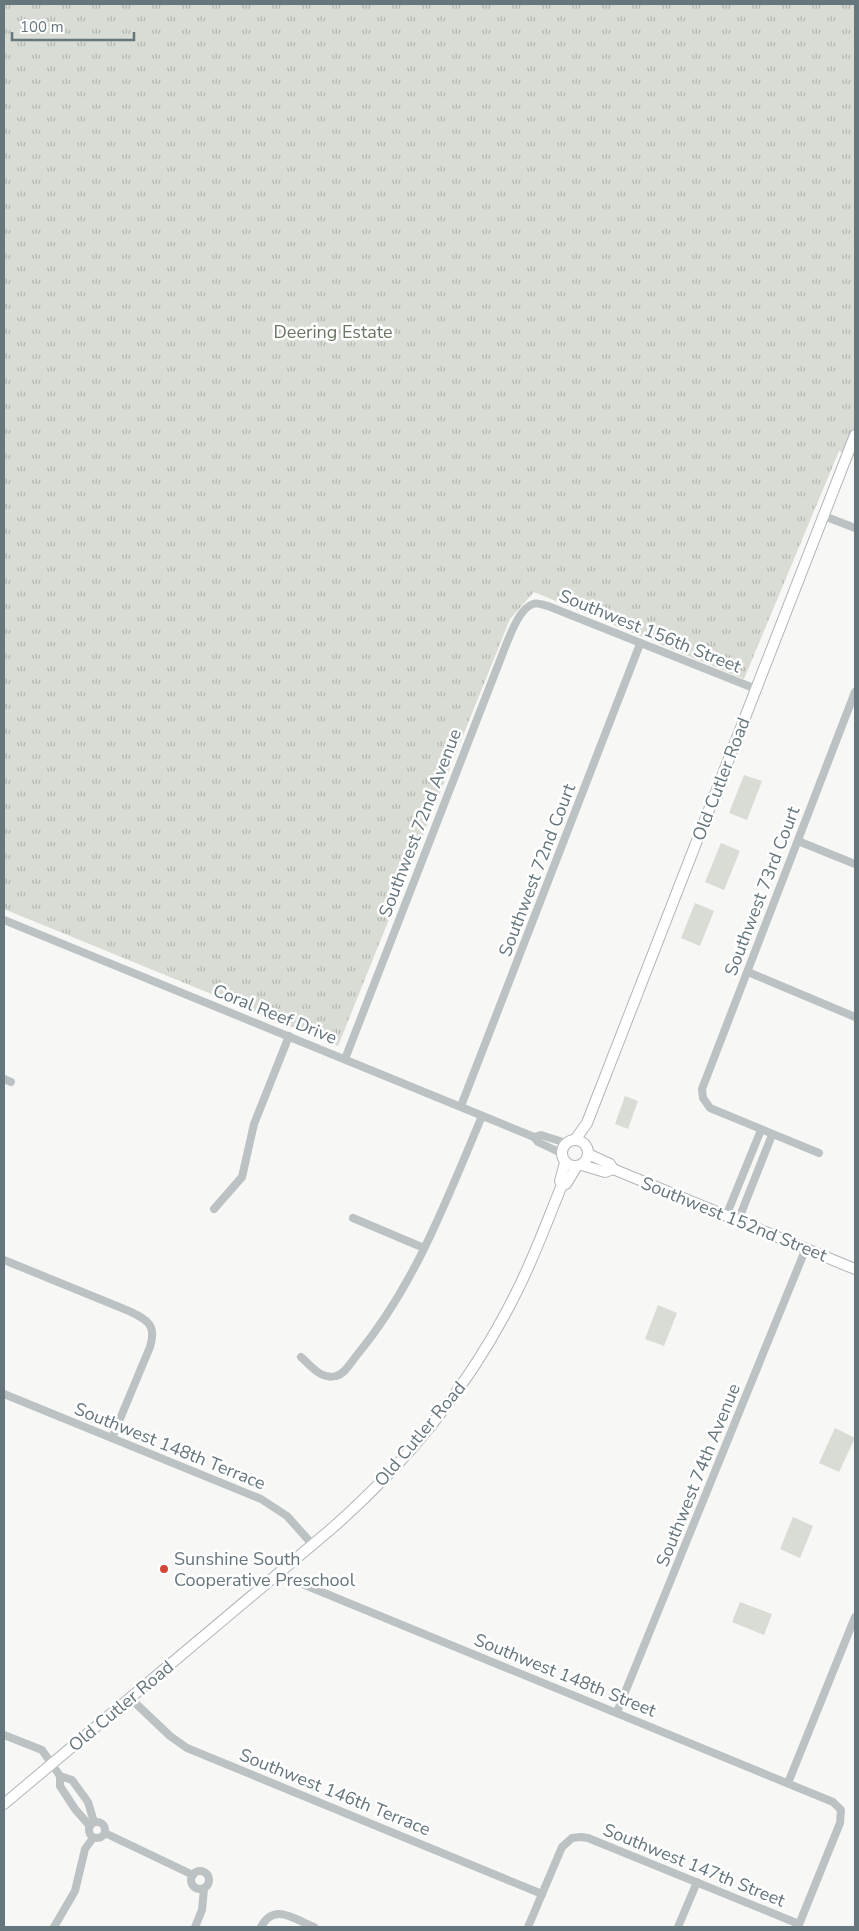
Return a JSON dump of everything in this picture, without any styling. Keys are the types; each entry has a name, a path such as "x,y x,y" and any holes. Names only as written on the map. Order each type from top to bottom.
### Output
{"main road":[{"name":"Old Cutler Road","path":"4,1804 346,1516 392,1472 423,1436 460,1388 489,1342 517,1292 562,1185 560,1181 563,1158 571,1142 587,1123 855,435"},
{"name":"Old Cutler Road","path":"562,1185 566,1184 587,1158 587,1123"},
{"path":"571,1142 587,1150"},
{"name":"Southwest 152nd Street","path":"587,1150 610,1164 613,1169 855,1269"},
{"path":"563,1158 571,1166 580,1166"},
{"name":"Southwest 152nd Street","path":"580,1166 605,1172 613,1169"}],"street":[{"path":"824,516 855,528"},
{"name":"Southwest 156th Street","path":"532,604 548,606 756,689"},
{"name":"Southwest 72nd Avenue","path":"345,1059 504,650 518,618 526,607 532,604"},
{"name":"Southwest 72nd Court","path":"461,1106 640,644"},
{"name":"Southwest 73rd Court","path":"761,1130 713,1109 704,1101 702,1086 798,840 852,710 855,692"},
{"path":"798,840 855,864"},
{"name":"Coral Reef Drive","path":"4,920 534,1137 538,1142 563,1158"},
{"path":"748,972 855,1017"},
{"path":"214,1209 242,1177 253,1126 289,1036"},
{"path":"301,1357 319,1374 334,1377 343,1373 362,1349 396,1300 424,1248 457,1179 482,1116"},
{"path":"726,1216 761,1130 819,1153"},
{"name":"Coral Reef Drive","path":"534,1137 540,1135 571,1142"},
{"path":"738,1221 772,1135"},
{"path":"353,1218 424,1248"},
{"name":"Southwest 74th Avenue","path":"617,1712 806,1248"},
{"path":"4,1260 120,1307 148,1321 153,1334 150,1347 112,1438"},
{"name":"Southwest 148th Terrace","path":"4,1394 265,1501 287,1516 312,1544"},
{"name":"Southwest 148th Street","path":"278,1574 833,1802 840,1808 840,1823 798,1926"},
{"path":"788,1783 855,1617"},
{"name":"Southwest 146th Terrace","path":"130,1698 170,1736 187,1748 542,1894"},
{"path":"4,1735 42,1750 60,1776 60,1786 75,1809 92,1824"},
{"path":"60,1776 72,1780 88,1802 92,1824 89,1833 93,1838"},
{"path":"92,1824 99,1822 104,1825 105,1833"},
{"path":"54,1927 75,1891 85,1847 93,1838 99,1838 105,1833"},
{"path":"105,1833 193,1875"},
{"name":"Southwest 147th Street","path":"542,1894 562,1847 568,1841 577,1837 588,1838 697,1882 798,1926"},
{"path":"195,1927 202,1910 204,1889 209,1882 206,1874 198,1872 193,1875 191,1881 193,1886 198,1889 204,1889"},
{"path":"678,1927 697,1882"},
{"path":"528,1927 542,1894"},
{"path":"261,1927 269,1915 281,1914 314,1927"}],"green space":[{"name":"Deering Estate","path":"4,4 855,4 855,457 839,451 744,679 534,592 510,619 338,1046 4,909"},
{"path":"744,775 762,781 747,820 729,813"},
{"path":"721,843 740,851 724,890 705,882"},
{"path":"695,903 714,911 700,946 681,938"},
{"path":"625,1096 638,1101 628,1129 615,1124"},
{"path":"658,1305 677,1313 664,1346 645,1339"},
{"path":"835,1428 855,1438 839,1472 819,1463"},
{"path":"793,1517 813,1526 800,1558 780,1549"},
{"path":"740,1602 772,1614 764,1635 732,1622"}],"place":[{"name":"Sunshine South Cooperative Preschool","path":"164,1569"}]}
